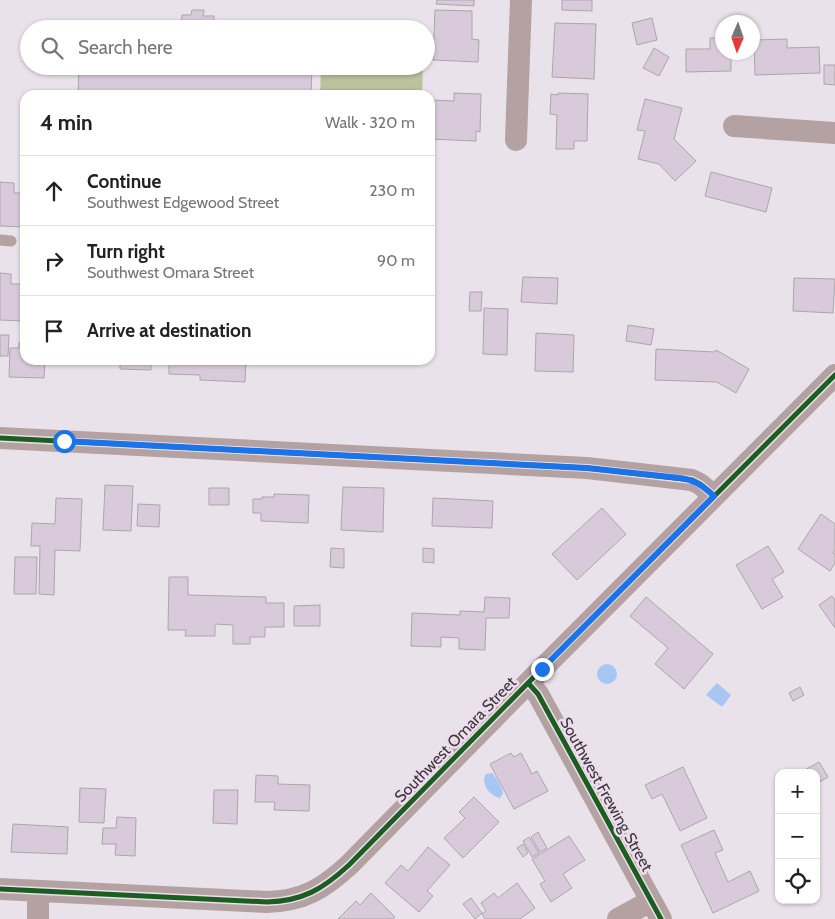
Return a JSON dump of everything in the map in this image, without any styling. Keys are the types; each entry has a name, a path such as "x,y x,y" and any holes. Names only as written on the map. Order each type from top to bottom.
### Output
{"street":[{"path":"516,140 521,0"},
{"path":"734,126 835,133"},
{"name":"Southwest Omara Street","path":"0,889 280,902 305,896 334,879 835,375"},
{"path":"0,438 587,468 692,480 714,496"},
{"name":"Southwest Frewing Street","path":"528,683 538,694 656,910"},
{"path":"38,891 38,919"},
{"path":"618,919 656,910"}],"green space":[{"path":"321,75 423,75 422,90 320,90"}],"water":[{"path":"603,664 611,664 617,670 617,678 611,684 603,684 597,678 597,670"},
{"path":"717,683 731,695 722,707 706,695"},
{"path":"492,773 503,791 500,798 493,795 487,789 484,782 486,774"}],"building":[{"path":"437,0 474,0 474,6 436,4"},
{"path":"562,0 592,0 592,11 562,10"},
{"path":"192,10 204,10 203,16 214,16 214,20 182,20 182,15 191,15"},
{"path":"435,10 472,11 472,39 479,40 478,62 435,60"},
{"path":"652,18 657,40 637,45 632,23"},
{"path":"555,23 596,24 594,79 552,77"},
{"path":"710,38 715,38 715,60 731,60 731,71 686,72 686,49 710,49"},
{"path":"787,39 787,48 819,47 820,73 755,75 755,60 760,60 760,40"},
{"path":"654,48 669,57 659,76 643,68"},
{"path":"824,65 835,65 835,85 824,84"},
{"path":"79,75 312,75 311,90 78,90"},
{"path":"454,93 481,94 480,132 476,131 476,141 435,139 435,100 454,101"},
{"path":"558,93 588,94 587,141 574,141 574,149 556,149 557,115 550,114 551,94 558,95"},
{"path":"645,99 682,108 674,139 696,161 675,181 659,164 638,159 645,131 637,130"},
{"path":"711,172 772,188 766,212 705,196"},
{"path":"0,182 14,183 14,193 20,193 20,227 0,226"},
{"path":"0,273 11,274 11,284 20,284 20,321 0,320"},
{"path":"523,277 558,278 557,304 521,302"},
{"path":"794,278 835,279 833,313 793,311"},
{"path":"470,292 482,292 481,311 469,311"},
{"path":"484,308 508,309 507,355 483,354"},
{"path":"628,325 654,329 651,345 626,341"},
{"path":"536,333 574,335 573,372 535,371"},
{"path":"0,335 9,335 8,356 0,356"},
{"path":"20,343 20,365 45,365 44,378 9,377 10,348 19,348"},
{"path":"656,349 715,352 716,350 749,369 736,393 717,382 655,380"},
{"path":"120,365 151,365 151,370 120,369"},
{"path":"169,365 246,365 245,382 200,380 200,375 169,374"},
{"path":"105,485 133,486 131,531 103,530"},
{"path":"343,487 384,488 383,532 341,530"},
{"path":"209,488 229,488 229,505 209,505"},
{"path":"274,494 309,495 308,523 261,521 261,513 253,513 253,499 274,497"},
{"path":"56,498 82,499 80,551 55,550 54,595 39,594 40,546 31,546 32,523 55,524"},
{"path":"433,498 493,501 492,528 432,526"},
{"path":"138,504 160,505 159,527 137,526"},
{"path":"602,508 626,534 577,580 552,554"},
{"path":"821,514 835,524 835,550 833,553 835,554 835,563 830,571 798,549"},
{"path":"768,546 784,572 772,579 783,597 762,609 736,565"},
{"path":"331,548 344,549 344,568 330,567"},
{"path":"423,548 434,549 434,563 423,562"},
{"path":"15,557 37,557 36,594 14,594"},
{"path":"169,577 188,577 188,595 266,597 266,603 284,603 284,627 265,627 265,637 250,637 250,644 233,644 233,625 215,624 215,636 185,636 186,630 168,630"},
{"path":"832,596 835,600 835,628 819,605"},
{"path":"485,597 510,598 509,618 486,618 485,650 459,649 459,638 441,637 441,647 411,646 412,613 460,615 460,611 484,612"},
{"path":"646,597 713,654 684,689 655,664 668,648 630,616"},
{"path":"320,605 320,626 294,626 294,606"},
{"path":"800,687 804,695 793,701 789,693"},
{"path":"511,753 514,757 521,753 532,774 537,771 548,791 514,809 490,764"},
{"path":"819,762 828,777 820,782 820,769 807,769"},
{"path":"683,767 707,818 680,831 662,794 652,799 645,785"},
{"path":"256,775 278,776 278,784 310,785 309,811 274,810 275,802 255,802"},
{"path":"80,788 106,789 104,823 79,822"},
{"path":"214,790 238,790 237,824 213,823"},
{"path":"474,797 499,822 463,858 444,838 465,818 459,812"},
{"path":"117,817 136,818 135,856 115,855 116,844 102,844 103,828 116,828"},
{"path":"13,824 68,827 67,854 11,852"},
{"path":"714,830 723,850 715,853 728,882 750,871 759,891 713,913 681,845"},
{"path":"538,832 547,848 540,852 531,837"},
{"path":"569,836 585,860 563,874 572,888 551,902 540,884 545,881 532,859"},
{"path":"529,837 539,853 532,857 523,841"},
{"path":"523,844 528,853 523,857 517,848"},
{"path":"428,847 450,865 427,891 433,896 419,912 385,883 401,865 408,871"},
{"path":"517,883 535,908 520,919 485,919 482,914 486,911 481,903 494,893 498,898"},
{"path":"371,893 395,917 392,919 338,919 356,901 360,905"},
{"path":"471,898 482,913 475,919 463,904"}],"cycle path":[{"path":"0,889 267,902 302,896 321,887 349,865 835,375"},
{"path":"0,438 587,468 692,480 714,496"},
{"path":"528,683 538,694 661,919"}],"route":[{"path":"64,441 587,468 692,480 714,496 542,669"}]}
